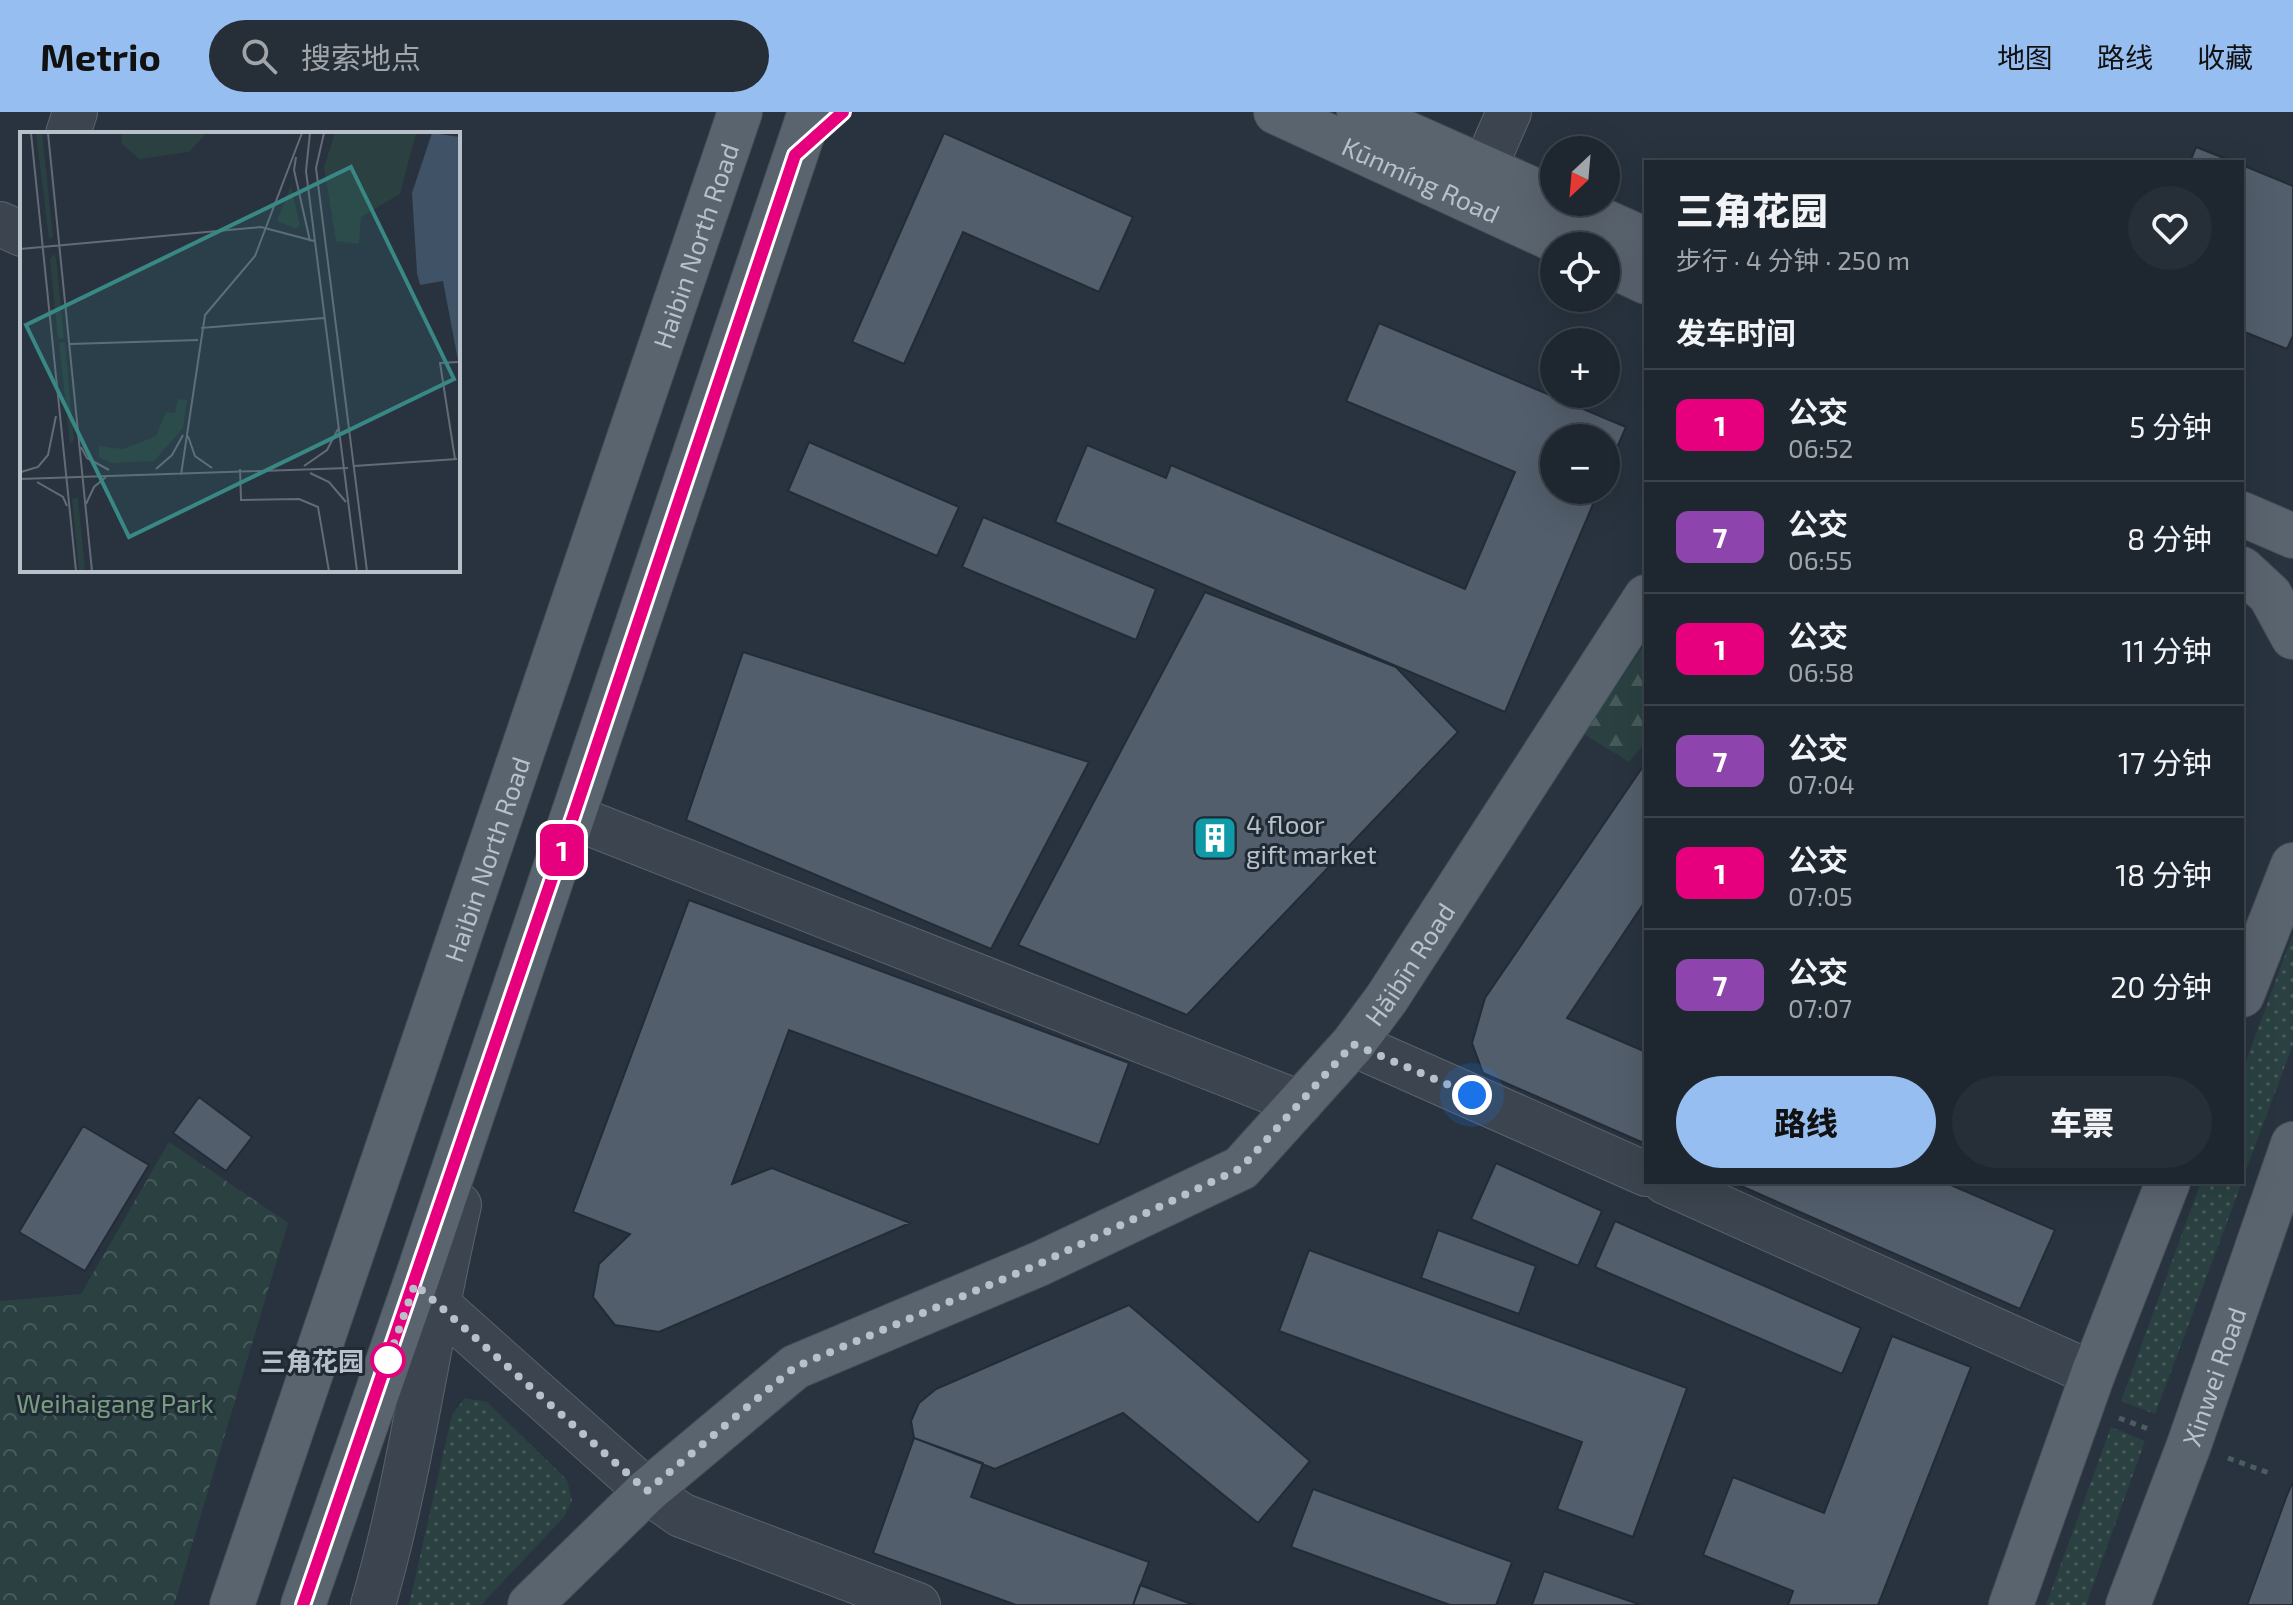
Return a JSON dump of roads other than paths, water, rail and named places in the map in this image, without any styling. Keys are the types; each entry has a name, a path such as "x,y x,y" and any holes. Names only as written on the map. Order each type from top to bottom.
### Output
{"main road":[{"name":"Haibin North Road","path":"232,1605 740,112"},
{"path":"303,1605 425,1293 496,1044 810,112"},
{"path":"795,155 843,112"},
{"name":"Kūnmíng Road","path":"1276,112 1478,185 1540,196"},
{"name":"Kūnmíng Road","path":"1359,112 1547,232"},
{"path":"1576,216 1635,271"},
{"path":"2265,529 2293,584"},
{"path":"2244,571 2270,595 2293,637"},
{"name":"Hǎibīn Road","path":"530,1605 647,1491 795,1367 1039,1264 1241,1168 1353,1044 1644,600"},
{"path":"2244,990 2293,865"},
{"name":"Xinwei Road","path":"2128,1605 2189,1445 2293,1144"},
{"path":"2011,1605 2088,1389 2167,1184"}],"street":[{"path":"69,132 75,112"},
{"path":"1478,185 1509,112"},
{"path":"0,224 20,233"},
{"path":"573,817 1300,1103"},
{"path":"1353,1044 1644,1173"},
{"path":"1669,1184 2088,1389"},
{"path":"425,1293 647,1491 681,1515 918,1605"},
{"path":"373,1605 397,1520 425,1293"}],"place":[{"name":"4 floor gift market","path":"1215,838"},
{"name":"三角花园","path":"388,1360"}],"park label":[{"name":"Weihaigang Park","path":"115,1402"}]}
